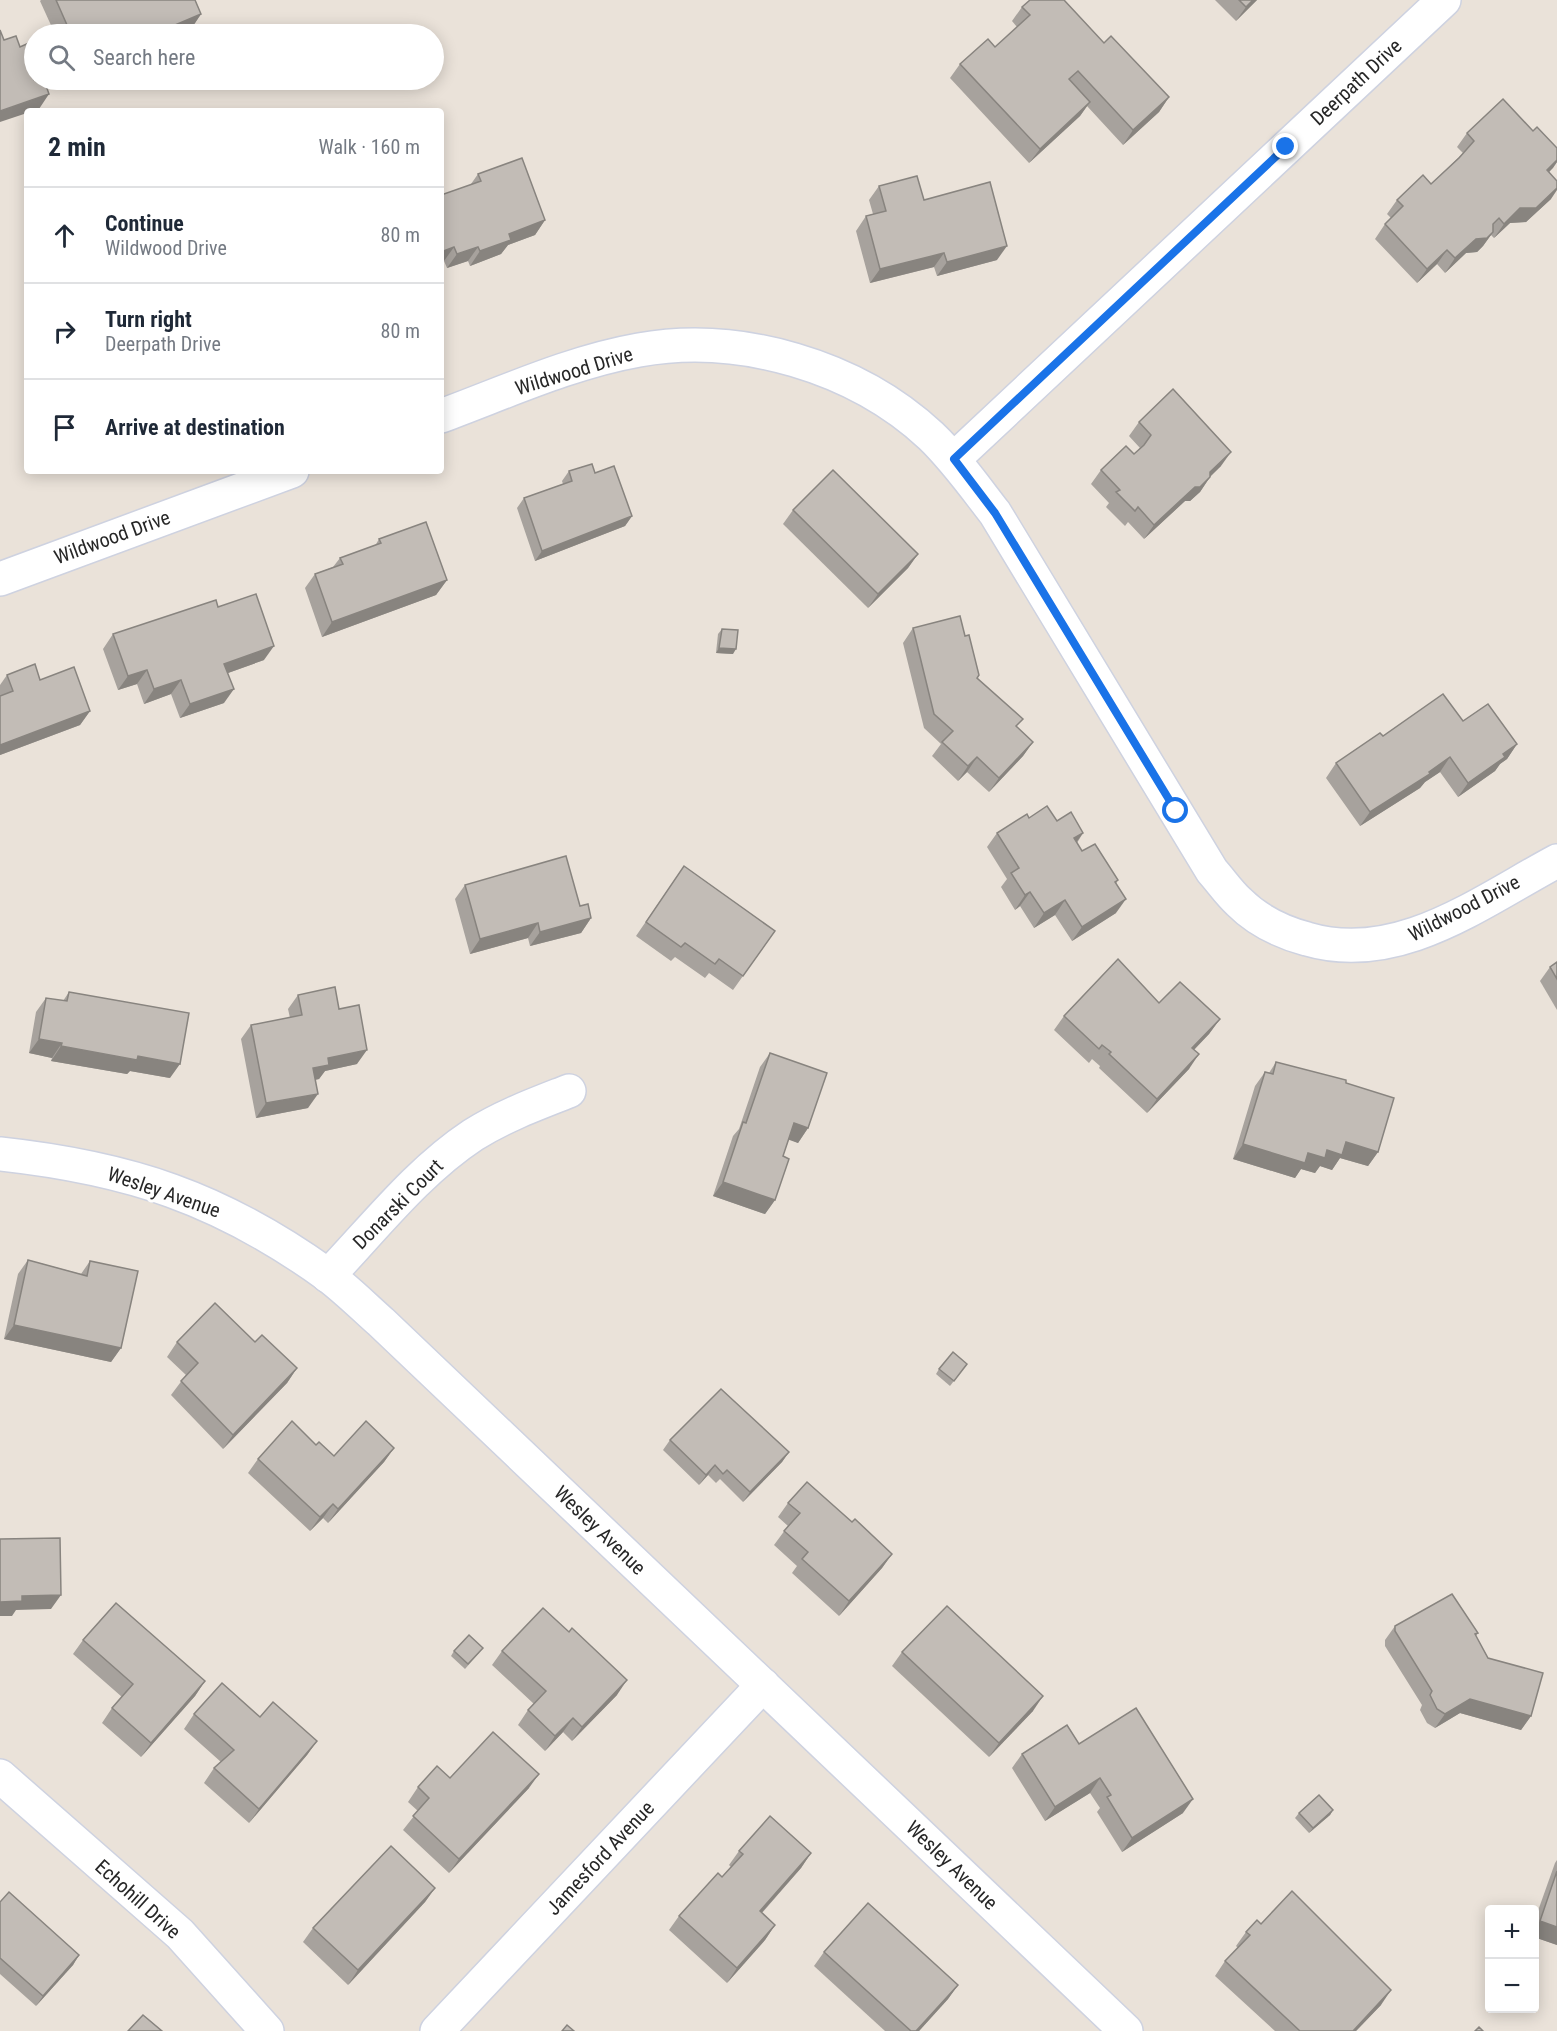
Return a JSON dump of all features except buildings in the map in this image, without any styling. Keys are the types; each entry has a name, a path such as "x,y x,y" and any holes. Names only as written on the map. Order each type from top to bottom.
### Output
{"street":[{"name":"Deerpath Drive","path":"954,459 1444,0"},
{"name":"Wildwood Drive","path":"444,415 588,362 640,350 694,345 745,349 789,358 845,379 893,407 928,434 954,459 995,513 1212,871 1238,902 1263,921 1284,933 1327,945 1366,947 1386,943 1405,939 1432,928 1557,861"},
{"name":"Wildwood Drive","path":"0,579 284,474"},
{"name":"Donarski Court","path":"328,1276 428,1170 473,1136 517,1111 569,1091"},
{"name":"Wesley Avenue","path":"0,1154 71,1162 140,1179 195,1199 269,1236 328,1276 381,1322 1126,2031"},
{"name":"Jamesford Avenue","path":"437,2031 763,1685"},
{"name":"Echohill Drive","path":"0,1776 180,1934 267,2031"}],"route":[{"path":"1176,811 995,513 954,459 1286,147"}]}
